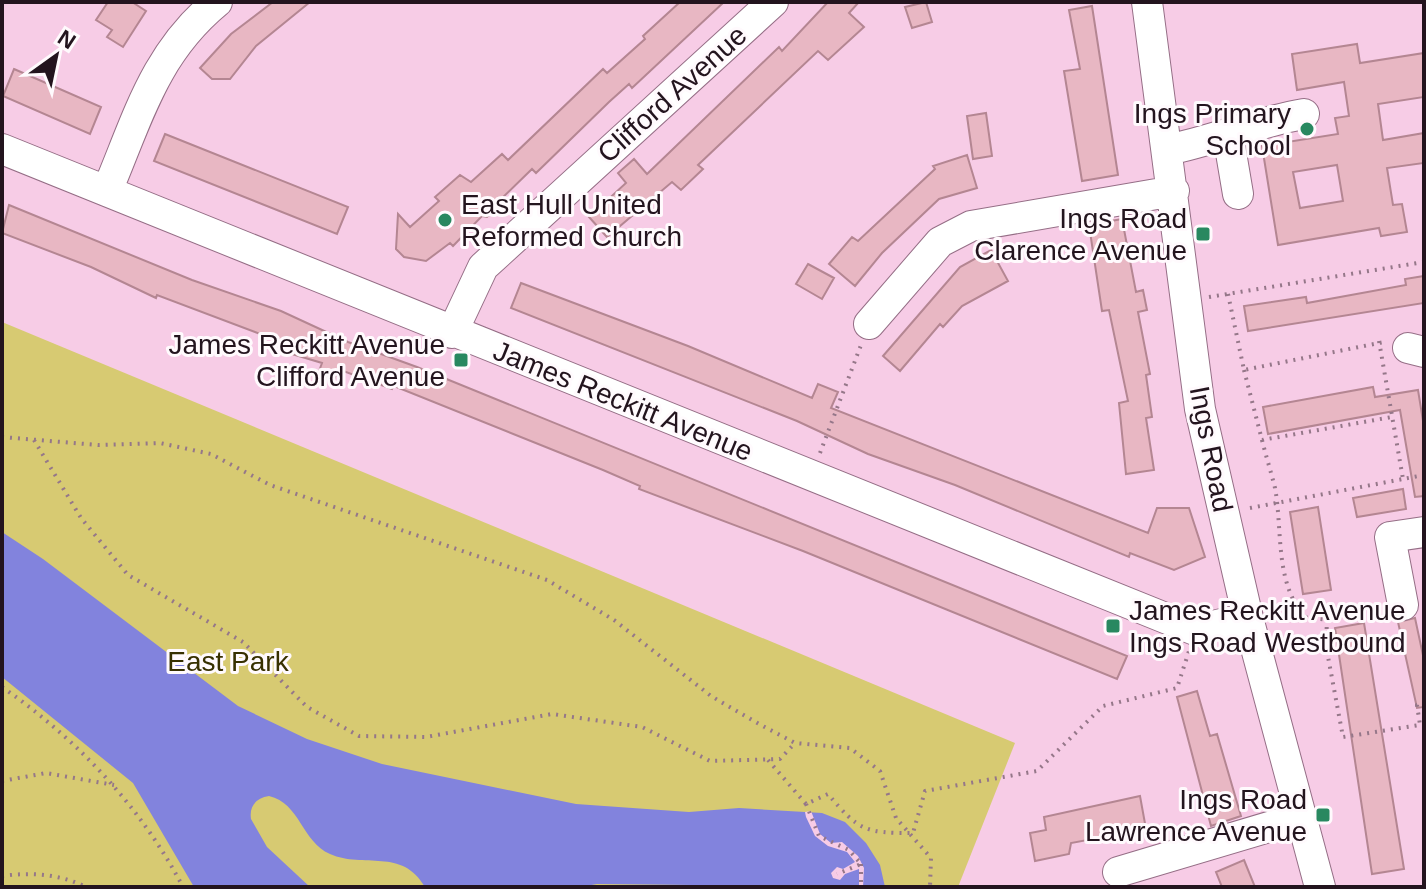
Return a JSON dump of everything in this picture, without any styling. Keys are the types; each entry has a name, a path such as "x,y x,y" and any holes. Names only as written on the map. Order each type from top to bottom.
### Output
{"street":[{"path":"107,191 160,65 189,26 217,2"},
{"name":"Clifford Avenue","path":"452,333 483,267 773,2"},
{"name":"Ings Road","path":"1147,2 1200,409 1248,618 1299,818 1320,887"},
{"path":"1168,150 1228,135 1253,123 1304,114"},
{"path":"1228,135 1238,194"},
{"name":"James Reckitt Avenue","path":"2,149 1195,630"},
{"path":"869,324 940,242 971,226 1174,191"},
{"path":"1403,605 1390,537 1424,532"},
{"path":"1195,630 1248,618"},
{"path":"1118,872 1299,818"}],"path":[{"path":"1209,297 1424,262"},
{"path":"1228,294 1277,504 1287,588 1294,605 1307,618 1327,619 1403,605"},
{"path":"811,476 869,324"},
{"path":"1244,370 1379,341 1416,350"},
{"path":"1379,341 1403,479"},
{"path":"1262,440 1392,417"},
{"path":"2,437 98,445 160,443 211,454 270,485 547,580 614,620 711,696 795,743 850,748 880,771 896,818 913,833 931,858 930,887"},
{"path":"34,440 81,518 128,575 243,642 307,707 359,736 426,737 552,714 642,727 710,761 780,759 795,743"},
{"path":"1219,499 1246,494 1250,510 1424,475"},
{"path":"1327,619 1326,646 1343,737 1420,725 1417,705 1424,703"},
{"path":"913,833 925,791 1037,771 1103,706 1177,688 1195,630"},
{"path":"2,687 61,734 114,785 169,860 183,887"},
{"path":"767,759 806,804 819,836 830,844 849,850 861,864 861,887"},
{"path":"2,781 46,773 114,785"},
{"path":"806,804 828,794 845,814 872,833 913,833"},
{"path":"837,874 861,864"},
{"path":"2,876 40,874 86,887"}],"green space":[{"name":"East Park","path":"2,322 1015,743 958,887 2,887"}],"shaded area":[{"path":"2,532 43,559 238,706 307,739 382,764 576,804 689,812 739,808 822,813 845,822 866,843 880,865 885,887 597,884 580,887 425,887 416,875 394,863 330,854 313,841 288,806 269,796 254,803 251,819 267,847 310,887 194,887 133,783 2,677"}],"pier":[{"path":"811,811 820,834 831,843 842,842 858,856 864,868 863,887 859,887 859,869 845,874 840,880 833,878 831,873 837,867 843,869 855,862 847,852 828,846 815,836 805,812"}],"building":[{"path":"108,2 132,2 146,11 123,47 107,37 112,30 96,20"},
{"path":"273,2 310,2 256,46 230,79 212,79 200,68 231,34"},
{"path":"680,2 724,2 632,88 629,84 609,102 536,173 532,169 493,207 493,212 487,217 482,216 453,246 450,243 426,261 404,257 396,249 398,214 410,227 439,201 435,197 460,175 471,182 502,154 508,160 603,69 607,73 645,39 643,36"},
{"path":"828,2 859,2 849,13 864,27 828,60 818,51 698,165 703,169 681,190 672,182 607,237 589,217 626,183 618,173 634,159 647,174 779,47 782,51"},
{"path":"926,2 932,22 912,28 905,7"},
{"path":"1092,6 1118,175 1082,181 1064,71 1080,69 1069,10"},
{"path":"1357,44 1360,63 1424,53 1424,97 1378,104 1383,140 1424,133 1424,163 1387,168 1393,205 1402,204 1407,232 1381,236 1379,228 1278,245 1262,146 1338,134 1335,118 1349,116 1344,82 1297,90 1292,54","holes":["1337,165 1343,201 1300,208 1293,172"]},
{"path":"14,69 101,107 90,134 3,96"},
{"path":"986,113 992,156 973,159 967,116"},
{"path":"165,134 348,207 337,234 154,161"},
{"path":"967,155 977,188 939,199 882,253 855,286 829,264 852,237 858,241 935,169 933,166"},
{"path":"9,205 192,280 281,311 348,342 417,367 1127,656 1117,679 803,551 639,489 640,486 603,470 394,386 392,389 338,369 334,380 318,374 322,363 282,351 284,343 157,295 156,298 91,267 2,233"},
{"path":"1122,219 1136,292 1143,290 1147,310 1138,312 1150,374 1146,375 1152,417 1146,418 1154,470 1126,474 1119,403 1128,401 1109,310 1102,311 1089,225"},
{"path":"991,250 1008,281 962,306 943,327 940,324 900,371 883,356 960,267"},
{"path":"808,264 834,278 822,299 796,284"},
{"path":"1424,276 1424,303 1248,331 1244,306 1306,297 1307,303 1406,285 1405,279"},
{"path":"521,283 688,346 812,398 818,384 838,392 831,408 1148,533 1157,508 1189,508 1205,557 1174,570 1130,553 1129,557 955,485 868,454 797,421 511,308"},
{"path":"1373,387 1375,397 1418,390 1424,427 1424,496 1415,497 1400,410 1268,434 1263,407"},
{"path":"1403,489 1406,509 1357,517 1353,498"},
{"path":"1318,507 1331,590 1303,594 1290,512"},
{"path":"1415,618 1424,660 1424,707 1417,708 1398,622"},
{"path":"1364,623 1404,869 1372,874 1335,628"},
{"path":"1197,691 1210,736 1217,734 1241,816 1211,826 1177,697"},
{"path":"1140,796 1146,829 1071,843 1069,854 1035,861 1030,833 1046,830 1044,817"},
{"path":"1244,860 1255,887 1222,887 1216,872"}],"place":[{"name":"Ings Primary School","path":"1307,129"},
{"name":"East Hull United Reformed Church","path":"445,220"},
{"name":"Ings Road Clarence Avenue","path":"1203,234"},
{"name":"James Reckitt Avenue Clifford Avenue","path":"461,360"},
{"name":"James Reckitt Avenue Ings Road Westbound","path":"1113,626"},
{"name":"Ings Road Lawrence Avenue","path":"1323,815"}]}
